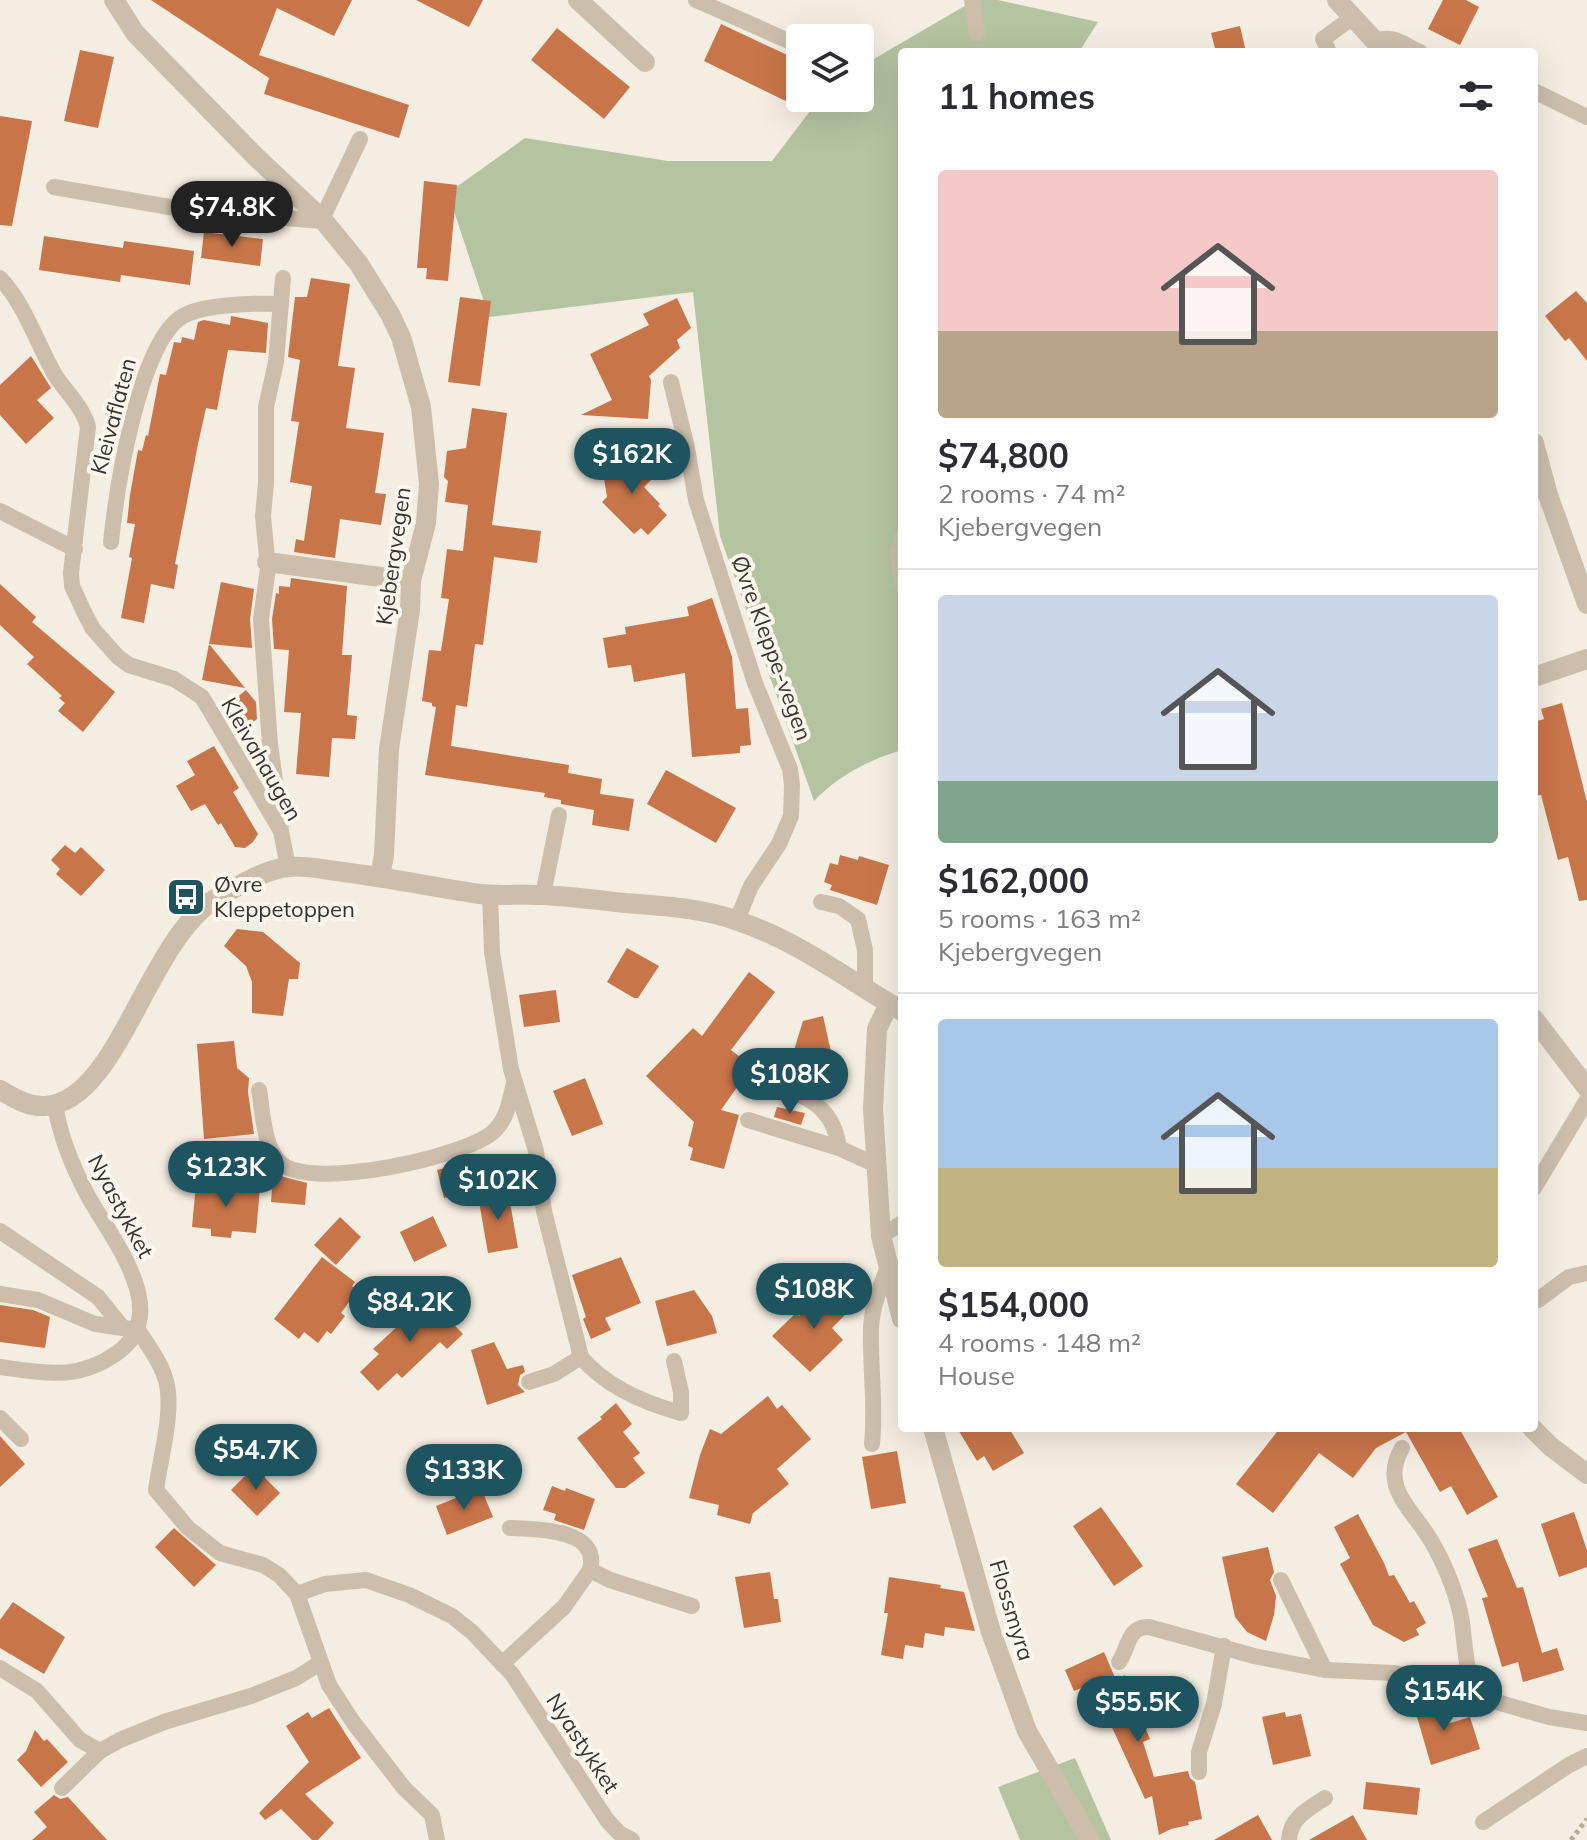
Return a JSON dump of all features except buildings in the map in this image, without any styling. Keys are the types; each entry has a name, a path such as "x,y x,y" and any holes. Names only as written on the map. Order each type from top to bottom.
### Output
{"street":[{"path":"578,0 645,62"},
{"path":"1337,0 1380,46"},
{"name":"Kjebergvegen","path":"118,7 135,33 323,220 359,264 401,337 421,407 429,484 426,523 411,581 410,610 389,749 384,855 380,877"},
{"path":"1538,458 1587,604"},
{"path":"267,562 411,581"},
{"path":"1538,676 1587,659"},
{"path":"0,1090 30,1105 55,1105 78,1094 115,1047 162,959 187,921 217,897 265,873 288,867 380,877 441,889 671,907 737,920 812,955 895,1008 877,1029 874,1051 881,1236 898,1306"},
{"path":"1538,1024 1587,1088"},
{"name":"Flossmyra","path":"934,1432 991,1632 1027,1731 1090,1840"},
{"path":"1536,1432 1587,1474"}],"lane":[{"name":"Kjebergvegen","path":"102,0 118,7"},
{"path":"696,0 786,40"},
{"path":"972,0 977,33"},
{"path":"1327,48 1323,39 1353,17"},
{"path":"1380,46 1389,38 1413,48"},
{"path":"1538,93 1587,117"},
{"path":"54,187 181,209 323,220 360,139"},
{"name":"Kleivahaugen","path":"0,278 10,288 29,320 46,359 85,416 88,427 72,586 93,629 129,665 174,679 202,697 281,831 288,867"},
{"path":"281,831 270,744 268,682 261,619 267,562 263,516 266,407 276,362 283,278"},
{"name":"Kleivaflaten","path":"111,542 115,503 139,394 166,330 186,314 237,304 281,304"},
{"name":"Øvre Kleppe-vegen","path":"671,382 696,500 755,683 790,769 792,785 791,816 779,844 751,886 737,920"},
{"path":"0,511 75,549"},
{"path":"543,895 559,815"},
{"path":"490,894 492,952 511,1069 536,1151 544,1211 581,1357 593,1371 640,1400 681,1413 681,1392 674,1361"},
{"path":"821,902 839,906 858,919 865,950 865,988"},
{"path":"753,1079 822,1109 832,1120 839,1148"},
{"path":"259,1090 268,1142 277,1159 284,1166 323,1175 392,1167 463,1148 480,1140 503,1121 515,1082"},
{"path":"1538,1181 1587,1100"},
{"name":"Nyastykket","path":"55,1105 59,1128 87,1194 135,1279 139,1294 130,1329"},
{"path":"748,1120 839,1148 876,1165"},
{"path":"881,1236 898,1225"},
{"path":"0,1231 98,1297 130,1329 160,1366 167,1386 168,1413 156,1490 188,1528 220,1553 263,1565 279,1575 297,1594 329,1685 404,1788 432,1815 437,1840"},
{"path":"872,1444 871,1328 876,1298 887,1269"},
{"path":"1538,1300 1562,1281 1587,1273"},
{"path":"0,1294 38,1300 95,1324 130,1329"},
{"path":"0,1367 46,1373 90,1369 121,1350 130,1329"},
{"path":"529,1382 554,1374 581,1357"},
{"path":"0,1418 21,1439"},
{"path":"1402,1448 1394,1465 1397,1494 1434,1546 1459,1611 1465,1656 1476,1695"},
{"path":"502,1664 564,1607 590,1570 591,1558 578,1539 556,1531 510,1528"},
{"path":"590,1570 610,1580 692,1606"},
{"path":"1281,1580 1325,1670"},
{"name":"Nyastykket","path":"297,1594 325,1584 347,1581 379,1583 452,1616 502,1664 522,1689 607,1820 632,1840"},
{"path":"1119,1662 1134,1630 1139,1626 1254,1656 1325,1670 1395,1673 1549,1717 1587,1723"},
{"path":"1199,1772 1199,1752 1214,1704 1224,1646"},
{"path":"62,1788 100,1751 164,1722 251,1696 296,1678 320,1663"},
{"path":"0,1668 37,1691 80,1740 100,1751"},
{"path":"1483,1822 1587,1756"},
{"path":"1289,1840 1299,1815 1325,1798"}],"path":[{"path":"1571,1840 1587,1819"}],"green space":[{"path":"975,0 998,0 1098,22 1082,48 898,48 898,751 854,770 814,801 720,536 693,292 489,317 448,193 525,138 668,161 772,161 809,112 874,112 874,59"},
{"path":"1075,1758 1111,1840 1020,1840 998,1787"}],"place":[{"name":"Øvre Kleppetoppen","path":"186,897"}]}
